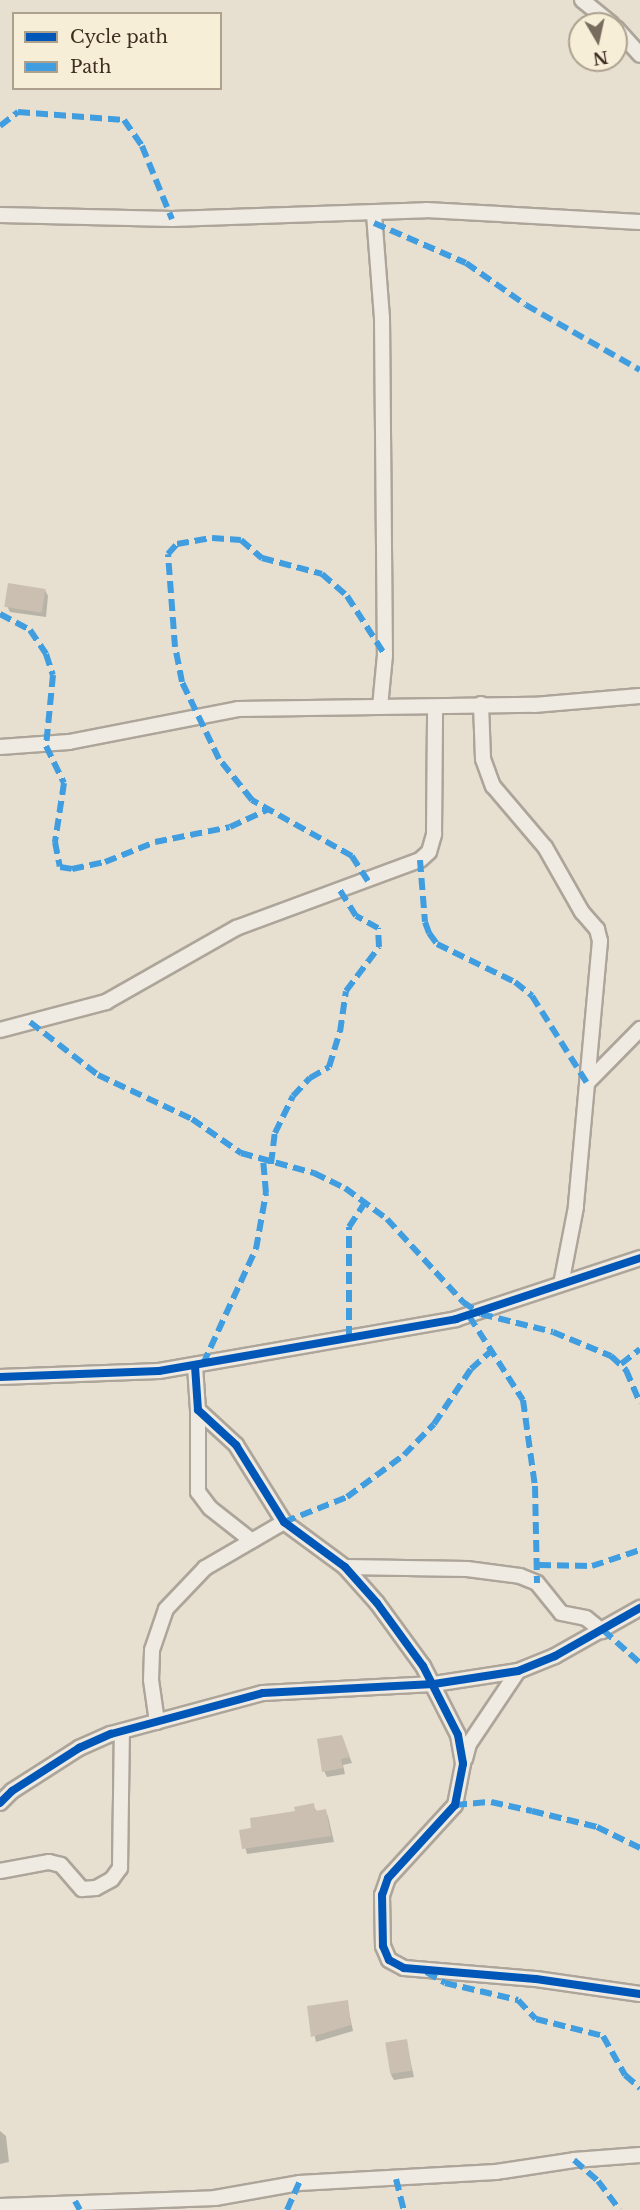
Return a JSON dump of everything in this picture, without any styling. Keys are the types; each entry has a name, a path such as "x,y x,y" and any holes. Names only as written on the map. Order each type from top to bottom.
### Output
{"street":[{"path":"582,0 597,12"},
{"path":"628,42 640,55"},
{"path":"0,215 116,219 494,211 640,222"},
{"path":"374,214 383,340 385,656 380,707"},
{"path":"0,747 69,742 238,709 435,708 481,704 565,704 640,696"},
{"path":"481,704 483,759 493,786 545,847 598,933 576,1207 561,1284"},
{"path":"0,1030 106,1002 236,928 420,860 429,852 434,834 435,708"},
{"path":"587,1083 640,1029"},
{"path":"0,1377 126,1374 195,1366 481,1314 640,1258"},
{"path":"195,1366 198,1410 198,1492 210,1508 252,1541"},
{"path":"198,1410 236,1445 284,1522 345,1567 377,1603 434,1684 458,1735 463,1764 462,1783 449,1814 388,1878 381,1911 383,1946 389,1960 404,1968 536,1978 640,1994"},
{"path":"157,1722 151,1680 152,1650 166,1609 205,1568 284,1522"},
{"path":"345,1567 467,1569 520,1575 537,1583 561,1613 586,1618 602,1631"},
{"path":"0,1803 12,1791 79,1748 122,1732 263,1693 434,1684 518,1671 602,1631 640,1608"},
{"path":"463,1764 469,1744 518,1671"},
{"path":"0,1871 49,1862 61,1865 82,1889 96,1888 111,1879 120,1868 121,1858 122,1732"},
{"path":"0,2206 215,2198 299,2183 496,2172 574,2160 640,2156"}],"building":[{"path":"8,583 46,589 42,613 4,607"},
{"path":"342,1735 350,1757 341,1759 343,1768 322,1772 317,1739"},
{"path":"314,1803 315,1811 326,1809 331,1836 242,1849 239,1830 251,1828 250,1818 295,1811 294,1807"},
{"path":"348,2000 351,2025 311,2037 307,2006"},
{"path":"407,2039 412,2071 390,2074 385,2042"}],"marked path":[{"path":"0,126 18,112 124,120 142,146 172,219"},
{"path":"374,223 466,263 526,305 640,370"},
{"path":"368,881 352,856 252,800 219,759 182,682 175,647 168,554 177,544 212,538 241,540 262,558 322,574 347,596 385,655"},
{"path":"0,614 30,630 46,654 53,675 46,746 64,783 55,842 60,867 72,869 105,862 155,842 230,827 267,810"},
{"path":"420,860 425,922 437,944 515,982 532,996 587,1083"},
{"path":"271,1164 275,1133 293,1096 310,1078 329,1067 340,1032 346,991 379,947 378,928 356,916 340,890"},
{"path":"30,1022 98,1075 192,1119 241,1153 314,1173 345,1188 387,1219 463,1302 481,1314 553,1332 611,1356 626,1370 640,1403"},
{"path":"203,1364 256,1249 266,1193 263,1161"},
{"path":"349,1338 349,1227 365,1202"},
{"path":"469,1316 523,1400 535,1486 537,1583"},
{"path":"621,1364 640,1349"},
{"path":"284,1522 347,1497 404,1455 434,1424 471,1369 491,1351"},
{"path":"539,1565 592,1566 640,1550"},
{"path":"603,1630 640,1663"},
{"path":"455,1805 491,1802 532,1811 597,1827 640,1848"},
{"path":"426,1972 445,1983 518,2000 536,2019 603,2036 625,2075 640,2088"},
{"path":"574,2160 598,2181 620,2210"},
{"path":"396,2179 404,2210"},
{"path":"287,2210 299,2183"},
{"path":"75,2201 80,2210"}],"cycle path":[{"path":"0,1377 159,1371 456,1319 640,1258"},
{"path":"195,1366 198,1410 236,1445 284,1522 345,1567 377,1603 423,1666 458,1735 463,1764 455,1805 388,1878 382,1895 383,1946 389,1960 404,1968 536,1979 640,1994"},
{"path":"0,1803 12,1791 79,1748 111,1734 263,1693 434,1684 518,1671 555,1656 640,1608"}]}
